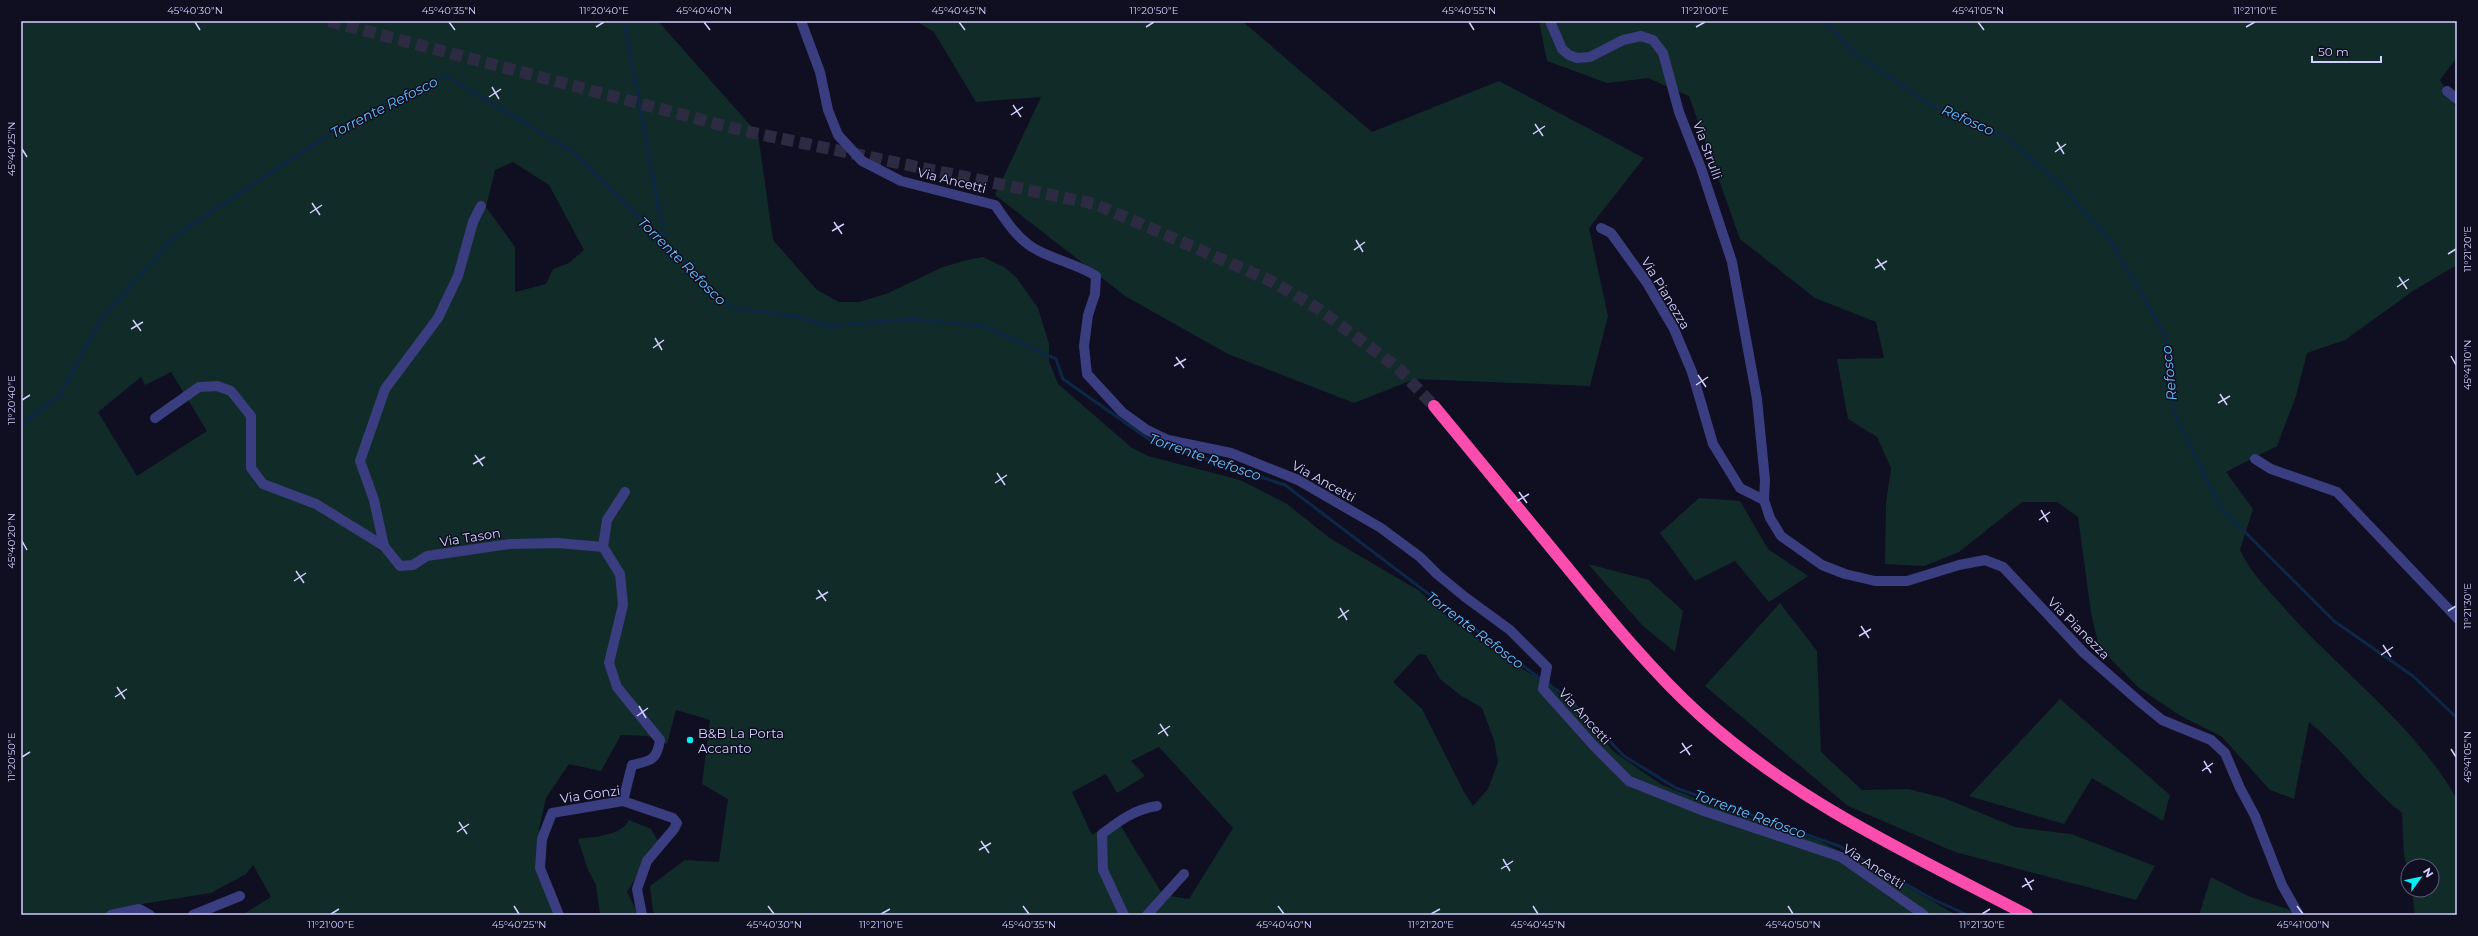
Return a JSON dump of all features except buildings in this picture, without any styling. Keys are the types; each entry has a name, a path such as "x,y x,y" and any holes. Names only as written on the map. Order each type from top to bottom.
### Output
{"highway":[{"path":"1434,406 1616,627 1699,714 1757,761 1812,799 1902,850 2028,915"}],"street":[{"name":"Via Ancetti","path":"801,21 820,72 828,110 838,135 862,160 901,181 995,205 1011,228 1030,246 1083,268 1096,276 1095,294 1088,315 1084,346 1087,374 1122,412 1147,430 1168,440 1231,453 1298,480 1381,528 1420,556 1437,574 1510,630 1547,667 1543,689 1594,746 1629,781 1704,811 1841,857 1924,915"},
{"name":"Via Strulli","path":"1550,21 1562,49 1569,55 1577,58 1590,57 1623,40 1641,36 1654,40 1663,54 1679,112 1701,168 1732,262 1757,399"},
{"path":"2447,91 2457,99"},
{"path":"384,546 374,500 360,461 386,389 438,318 458,276 473,222 481,206"},
{"name":"Via Pianezza","path":"1601,228 1611,233 1647,283 1674,329 1692,372 1713,444 1740,488 1764,500"},
{"name":"Via Tason","path":"155,418 199,387 217,386 231,391 251,416 252,468 264,484 316,504 384,546 400,566 413,565 427,556 510,544 558,543 603,547"},
{"name":"Via Pianezza","path":"1757,399 1765,480 1764,500 1770,518 1781,536 1822,565 1845,574 1875,581 1907,581 1959,565 1985,560 2004,567 2084,653 2140,702 2162,720 2210,740 2226,753 2240,788 2255,816 2282,885 2299,915"},
{"path":"2255,459 2271,469 2337,492 2457,618"},
{"path":"623,801 632,765 650,761 658,752 660,740 616,687 609,663 623,605 620,574 603,547 608,520 625,492"},
{"name":"Via Gonzi","path":"559,915 540,868 542,838 552,813 623,801 673,818 677,823 674,829 647,862 637,889 642,915"},
{"path":"1124,915 1103,870 1102,834 1127,816 1144,808 1157,806"},
{"path":"1147,915 1184,874"},
{"path":"193,915 240,896"},
{"path":"111,915 139,909 150,915"}],"green space":[{"path":"21,21 658,21 758,134 773,240 817,290 839,302 859,302 886,294 943,267 963,261 983,257 1004,267 1016,277 1038,308 1049,344 1049,361 1058,384 1132,448 1148,456 1240,480 1287,504 1331,539 1418,590 1447,616 1507,660 1543,681 1576,708 1614,752 1662,785 1715,806 1820,841 1903,884 1956,915 656,915 653,911 650,886 685,860 719,862 728,799 702,784 710,720 676,710 667,744 647,736 621,735 601,771 569,764 546,798 539,829 541,837 537,856 555,915 242,915 271,897 253,865 246,874 211,893 142,904 128,915 21,915","holes":["513,162 549,185 584,250 569,263 553,269 546,284 515,292 515,247 486,207 495,170","171,372 207,431 137,476 98,412 141,377 145,385","1419,654 1426,655 1440,679 1460,695 1482,708 1494,740 1498,762 1488,789 1473,806 1464,792 1422,709 1393,682","1159,747 1233,828 1189,899 1163,895 1117,820 1092,835 1072,792 1106,774 1117,793 1145,776 1131,761"]},
{"path":"916,21 1242,21 1372,132 1499,81 1644,158 1589,228 1608,316 1590,386 1415,379 1354,403 1228,354 1125,296 995,195 1041,97 976,102 934,32"},
{"path":"1539,21 2457,21 2457,57 2440,80 2457,109 2457,265 2413,291 2345,340 2307,353 2296,396 2277,446 2226,472 2253,509 2240,550 2254,574 2308,633 2399,723 2440,772 2457,799 2457,915 2415,915 2413,898 2440,898 2440,858 2405,858 2402,813 2377,791 2333,744 2309,722 2294,799 2270,790 2221,736 2179,715 2139,688 2099,647 2091,613 2078,517 2057,502 2022,502 1959,552 1924,566 1885,564 1886,503 1891,468 1877,437 1848,419 1837,359 1884,358 1876,322 1815,298 1740,239 1689,96 1648,78 1607,83 1547,61"},
{"path":"1699,498 1740,501 1768,549 1808,576 1769,602 1735,561 1695,581 1660,533"},
{"path":"1588,564 1649,580 1683,611 1675,652 1643,626"},
{"path":"1780,603 1817,651 1821,752 1862,790 1908,789 1944,798 2015,827 2071,834 2155,866 2136,900 1955,852 1848,806 1705,686"},
{"path":"2060,699 2170,795 2163,821 2092,778 2064,824 1969,796"},
{"path":"629,820 651,829 658,841 627,892 639,915 600,915 596,885 588,870 578,839 613,833 625,826"},
{"path":"2211,877 2248,896 2305,915 2199,915"}],"waterway":[{"path":"624,21 665,243"},
{"name":"Refosco","path":"1825,21 1854,53 1930,104 2007,138 2062,186 2111,242 2166,336 2173,410 2220,507 2334,621 2413,676 2457,718"},
{"name":"Torrente Refosco","path":"21,425 59,396 101,319 176,235 337,129 446,76 573,152 731,308 794,316 827,326 910,319 984,326 1056,359 1063,379 1150,440 1285,485 1542,680"},
{"name":"Torrente Refosco","path":"1547,683 1568,698 1624,756 1676,788 1839,846 1934,900 1968,915"}],"tunnel":[{"path":"329,21 740,130 1095,204 1271,281 1317,308 1398,368 1434,406"}],"place":[{"name":"B&B La Porta Accanto","path":"690,740"}]}
